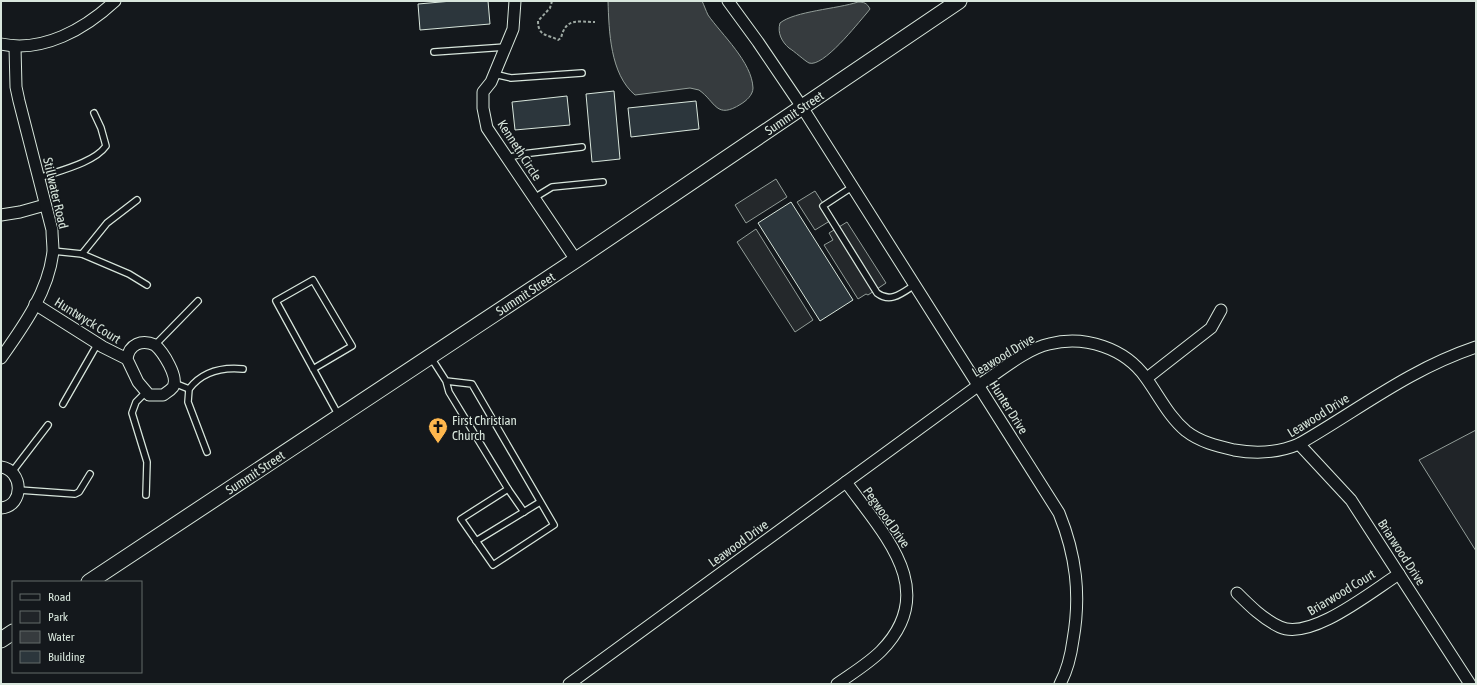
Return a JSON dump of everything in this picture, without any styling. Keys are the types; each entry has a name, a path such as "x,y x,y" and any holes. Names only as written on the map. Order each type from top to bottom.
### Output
{"main road":[{"name":"Summit Street","path":"91,581 576,260 959,1"},
{"path":"1,640 12,633"}],"street":[{"path":"1,44 15,47 42,43 62,37 81,28 99,16 114,1"},
{"name":"Kenneth Circle","path":"516,1 513,29 494,74 483,92 483,108 487,128 576,260"},
{"path":"728,1 802,107"},
{"name":"Stillwater Road","path":"1,358 35,304 44,285 53,251 52,230 16,87 15,47"},
{"name":"Hunter Drive","path":"802,107 1059,513 1071,548 1077,582 1077,617 1063,683"},
{"path":"1,215 20,212 45,205"},
{"name":"Huntwyck Court","path":"35,304 127,359 146,392"},
{"path":"1147,378 1211,328 1221,310"},
{"name":"Leawood Drive","path":"569,684 979,385 1026,354 1047,344 1068,340 1088,342 1104,346 1120,354 1139,369 1147,378 1176,421 1187,432 1202,441 1244,452 1266,453 1286,450 1299,444 1398,382 1424,368 1476,347"},
{"name":"Huntwyck Court","path":"127,359 128,353 137,344 143,342 155,345"},
{"path":"146,392 152,396 163,395 168,392 174,383 171,369 155,345"},
{"name":"Briarwood Drive","path":"1299,444 1351,500 1470,684"},
{"path":"1,468 12,472 16,478 19,490 14,502 1,508"},
{"name":"Pegwood Drive","path":"837,684 880,652 893,637 902,618 906,601 906,582 897,553 846,482"},
{"name":"Briarwood Court","path":"1237,593 1254,611 1281,628 1296,630 1314,627 1399,574"}],"lane":[{"path":"434,52 506,47"},
{"path":"494,74 511,78 582,73"},
{"path":"38,178 91,159 103,150 106,146 105,140 94,113"},
{"path":"507,158 522,154 582,148"},
{"path":"534,198 552,187 603,182"},
{"path":"852,187 823,206 877,293 882,297 898,297 914,286"},
{"path":"82,254 107,223 137,200"},
{"path":"53,251 82,254 129,274 147,285"},
{"path":"313,369 352,346 313,280 276,301 313,369 340,416"},
{"path":"155,345 198,301"},
{"path":"63,404 98,343"},
{"path":"430,356 446,380 448,392 508,489 524,512"},
{"path":"207,452 188,402 189,389 193,384 205,376 221,368 243,369"},
{"path":"446,380 472,384 554,525 492,565 461,519 508,489"},
{"path":"174,383 189,389"},
{"path":"146,392 136,402 132,413 147,462 146,495"},
{"path":"12,472 48,425"},
{"path":"19,490 75,494 79,492 90,474"},
{"path":"476,541 540,502"}],"path":[{"path":"552,1 550,8 538,21 538,26 545,36 558,40 561,38 564,27 568,24 578,21 595,22"}],"green space":[{"path":"1476,430 1476,551 1419,460"}],"shaded area":[{"path":"776,179 787,197 746,223 735,205"},
{"path":"815,191 833,219 815,230 797,202"},
{"path":"847,222 886,283 868,295 866,294 858,299 824,245 833,240 829,233"},
{"path":"756,229 813,320 795,332 737,242"}],"water":[{"path":"608,1 702,1 708,15 748,68 753,88 751,95 741,104 733,108 721,110 717,108 699,90 690,88 635,95 620,76 612,51"},
{"path":"858,2 865,3 870,9 840,44 823,59 815,63 809,63 786,46 782,40 779,27 780,23 787,19 806,13"}],"building":[{"path":"452,1 488,1 490,24 420,30 418,4"},
{"path":"614,91 620,159 592,162 586,94"},
{"path":"567,96 570,125 515,130 512,102"},
{"path":"696,101 699,129 631,137 628,108"},
{"path":"791,202 853,300 820,321 758,223"}],"place":[{"name":"First Christian Church","path":"438,444"}]}
